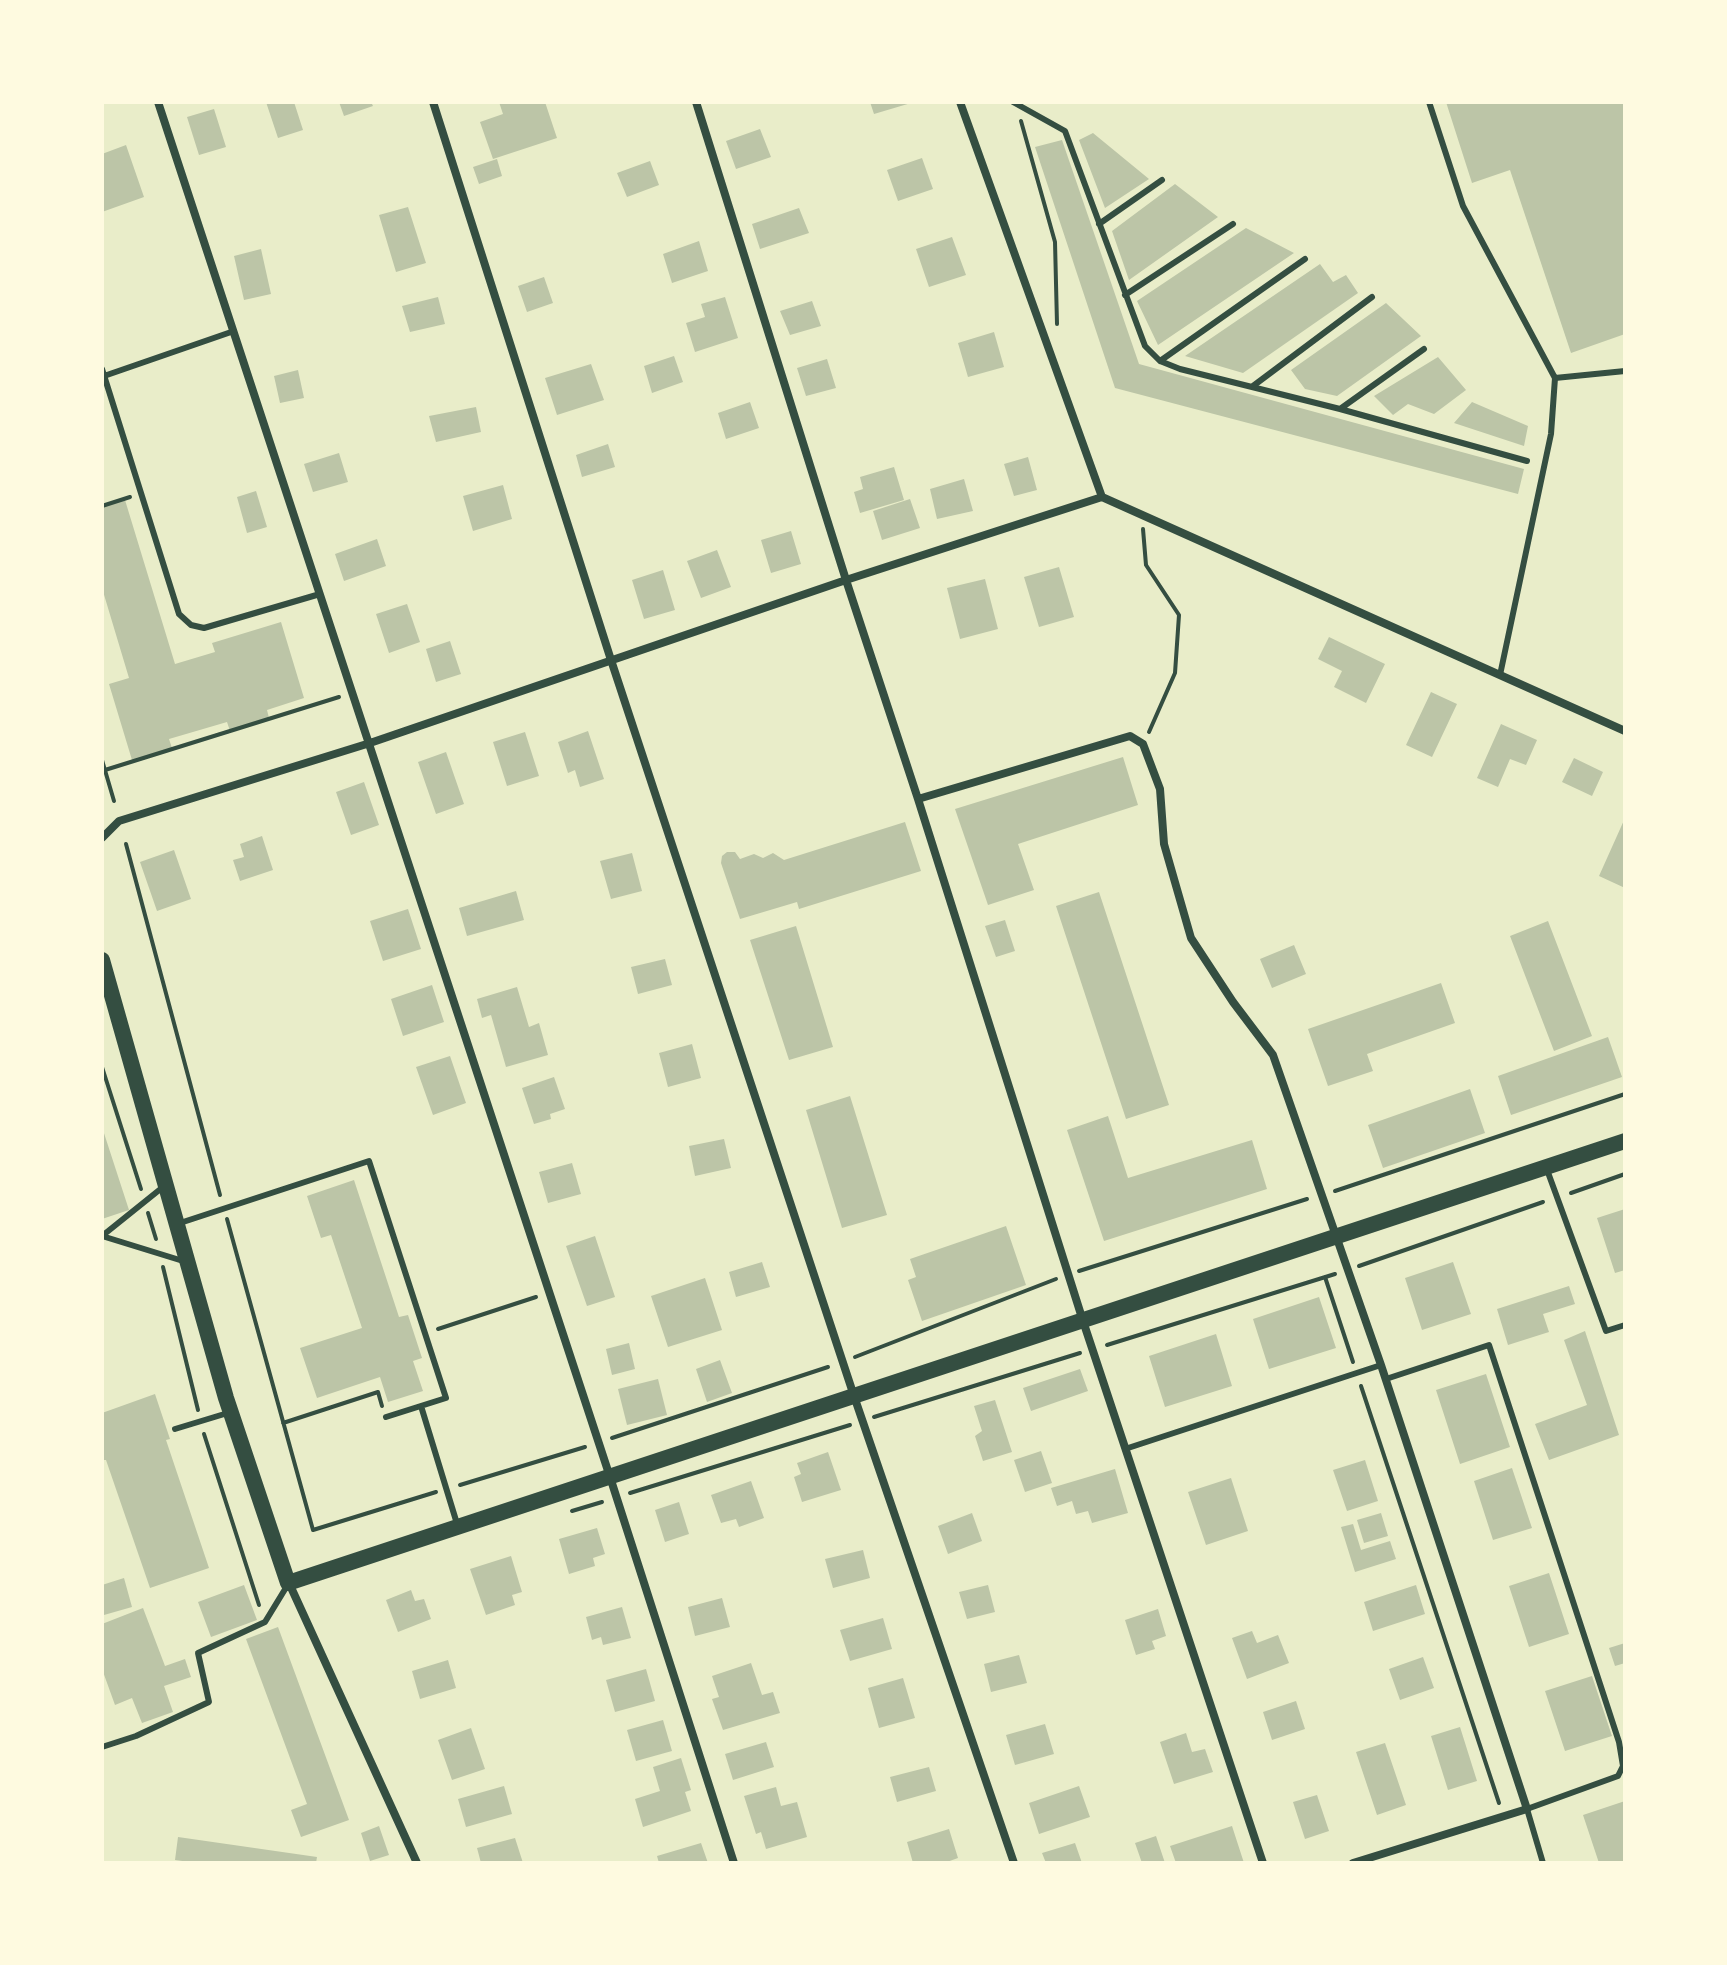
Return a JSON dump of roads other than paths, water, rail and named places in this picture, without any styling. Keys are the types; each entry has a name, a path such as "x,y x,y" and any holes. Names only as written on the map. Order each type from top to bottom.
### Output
{"main road":[{"path":"102,960 231,1412 288,1583 1625,1141"}],"street":[{"path":"158,102 734,1863"},
{"path":"433,102 611,660 854,1396 1014,1863"},
{"path":"696,102 1083,1321 1263,1863"},
{"path":"960,102 1102,497"},
{"path":"102,838 119,821 370,743 846,580 1102,497 1625,731"},
{"path":"918,799 1130,736 1143,744 1160,789 1164,844 1191,938 1273,1055 1386,1379 1527,1809 1353,1863"},
{"path":"288,1583 417,1863"}],"lane":[{"path":"1429,102 1463,206 1555,378 1551,434 1500,675"},
{"path":"1014,103 1065,131 1145,346 1160,361 1180,369 1527,461"},
{"path":"1099,224 1162,180"},
{"path":"1125,295 1233,224"},
{"path":"1160,361 1305,259"},
{"path":"1253,386 1372,297"},
{"path":"234,331 103,372 179,614 191,625 204,628 320,594"},
{"path":"1340,409 1424,349"},
{"path":"1555,378 1625,371"},
{"path":"176,1224 369,1161 446,1398 386,1417"},
{"path":"1546,1167 1606,1331 1625,1325"},
{"path":"102,1236 165,1184"},
{"path":"102,1236 187,1262"},
{"path":"1386,1379 1489,1345 1619,1742 1623,1766 1618,1776 1527,1809 1543,1863"},
{"path":"1125,1449 1381,1365"},
{"path":"421,1406 458,1527"},
{"path":"175,1429 231,1412"},
{"path":"102,1747 136,1736 209,1702 198,1653 265,1622 288,1583"}]}
